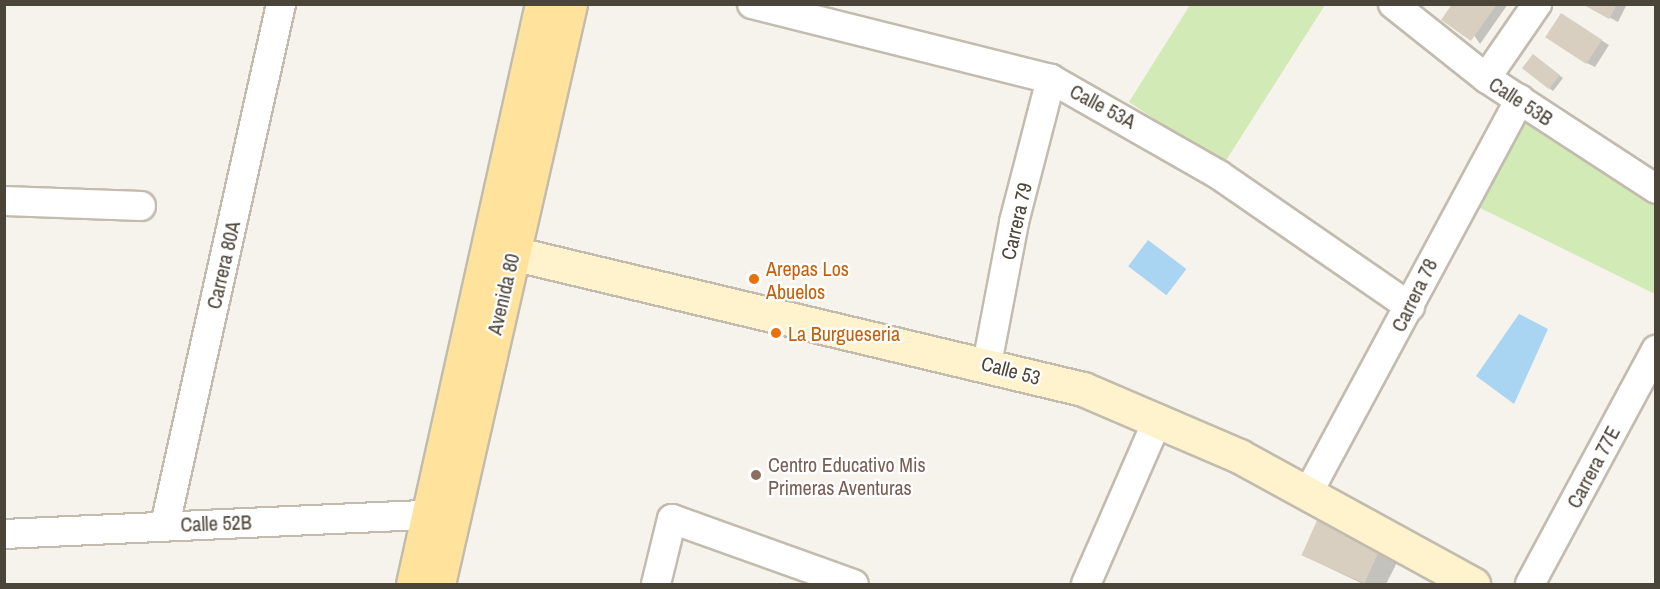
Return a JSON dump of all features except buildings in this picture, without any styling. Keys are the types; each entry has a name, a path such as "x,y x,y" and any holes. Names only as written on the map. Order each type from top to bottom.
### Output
{"main road":[{"name":"Avenida 80","path":"413,585 542,4"},
{"name":"Avenida 80","path":"438,585 570,4"}],"street":[{"name":"Carrera 80A","path":"165,525 281,4"},
{"name":"Calle 53A","path":"752,4 832,14 1051,79 1220,175 1410,307"},
{"name":"Calle 53B","path":"1394,4 1486,78 1656,189"},
{"path":"1486,78 1537,4"},
{"name":"Carrera 79","path":"987,364 1014,222 1051,79"},
{"name":"Carrera 78","path":"1309,491 1410,307 1460,202 1520,99"},
{"path":"4,201 141,206"},
{"name":"Calle 53","path":"512,254 987,364 1083,389 1158,419 1309,491 1473,585"},
{"name":"Carrera 77E","path":"1530,585 1656,350"},
{"path":"1086,585 1158,419"},
{"name":"Calle 52B","path":"4,534 428,515"},
{"path":"656,585 672,519 854,585"}],"green space":[{"path":"1190,5 1325,5 1223,165 1129,102"},
{"path":"1520,102 1655,199 1655,294 1466,201"}],"water":[{"path":"1148,240 1186,269 1166,295 1128,266"},
{"path":"1519,314 1548,329 1514,404 1476,376"}],"place":[{"name":"Arepas Los Abuelos","path":"754,279"},
{"name":"La Burgueseria","path":"776,333"},
{"name":"Centro Educativo Mis Primeras Aventuras","path":"756,475"}]}
